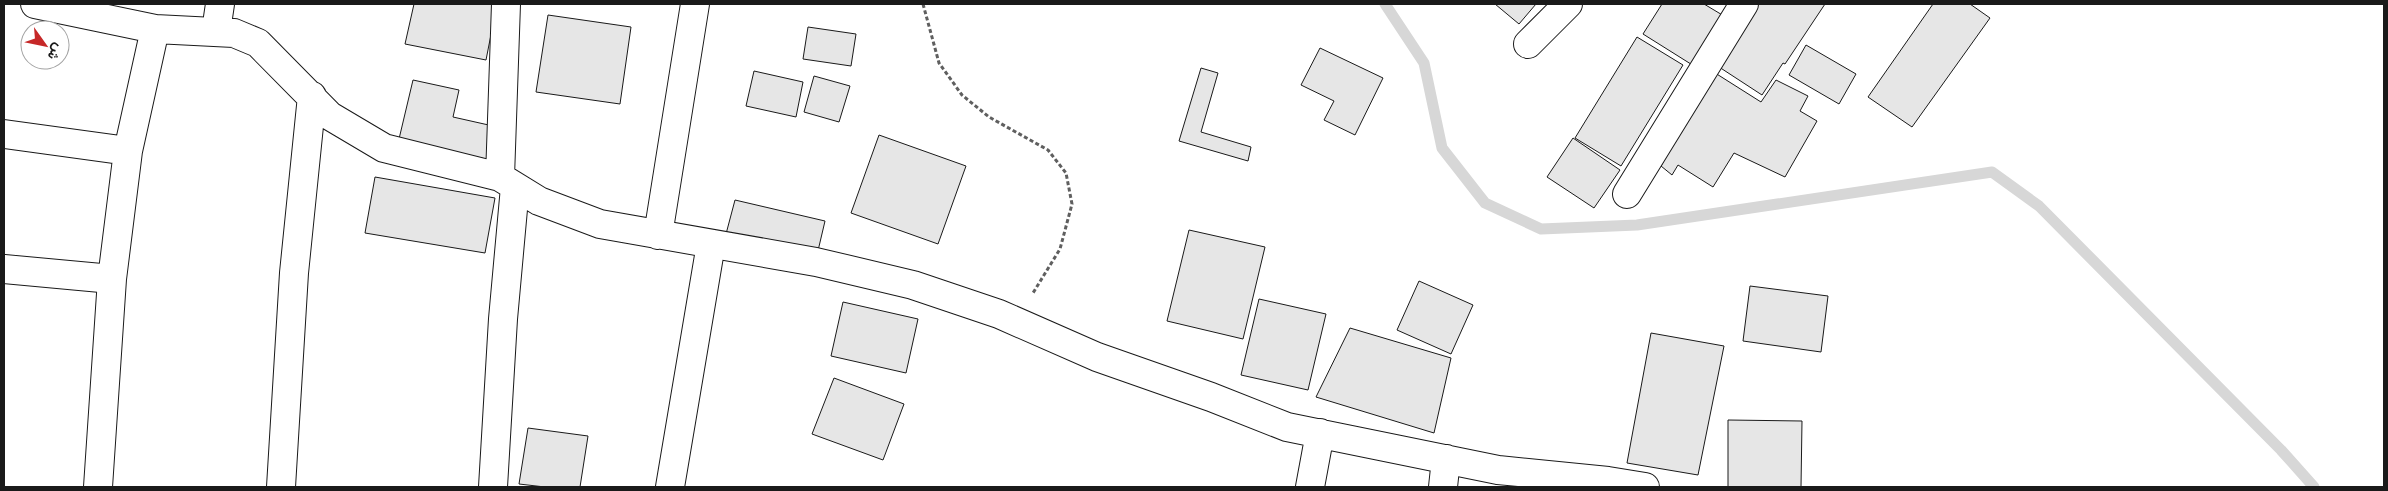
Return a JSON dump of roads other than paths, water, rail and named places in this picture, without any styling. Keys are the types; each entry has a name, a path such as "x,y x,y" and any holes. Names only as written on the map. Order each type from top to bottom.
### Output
{"street":[{"path":"35,4 156,29 234,33 258,43 330,116 384,148 508,182 539,201 600,224 816,262 913,285 1016,322 1097,358 1211,397 1287,427 1446,459 1509,479 1645,487"},
{"path":"216,31 220,4"},
{"path":"493,487 503,319 508,182 506,4"},
{"path":"658,235 695,4"},
{"path":"1528,44 1568,4"},
{"path":"1627,194 1744,4"},
{"path":"98,487 112,279 128,152 156,29"},
{"path":"281,487 294,273 312,96"},
{"path":"4,134 128,152"},
{"path":"670,487 711,244"},
{"path":"4,269 112,279"},
{"path":"1310,487 1320,433"},
{"path":"1442,487 1446,459"}],"waterway":[{"path":"1385,4 1424,63 1442,148 1485,203 1541,229 1637,225 1992,172 2039,206 2281,450 2314,487"}]}
